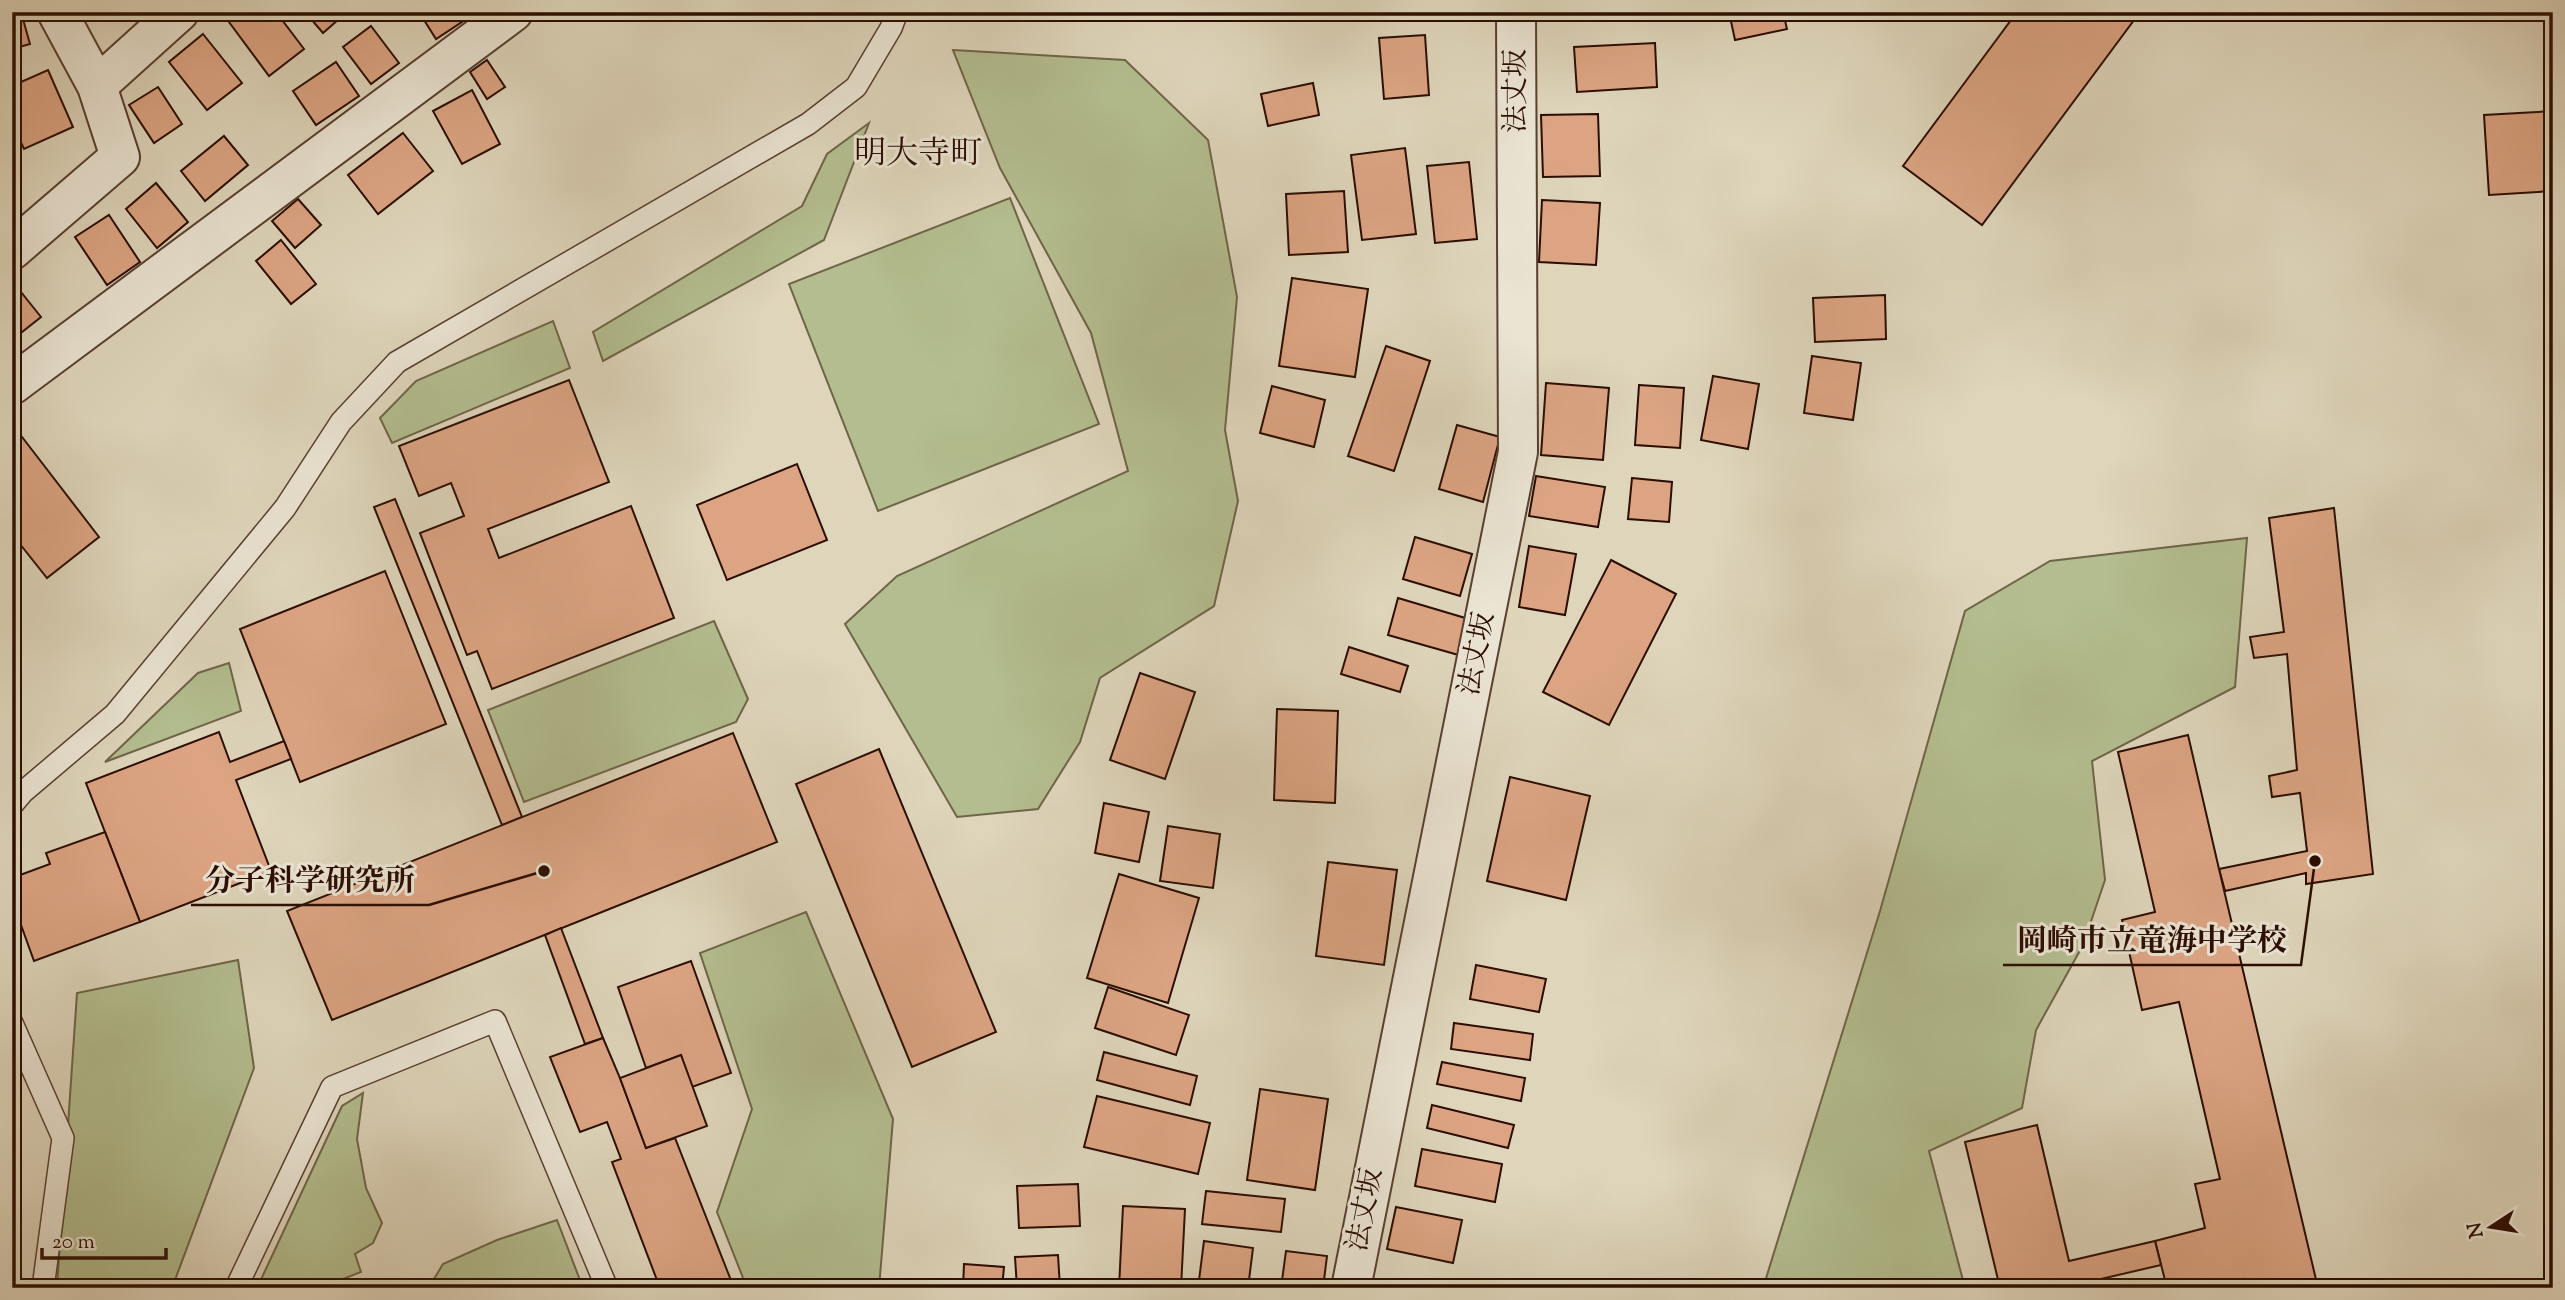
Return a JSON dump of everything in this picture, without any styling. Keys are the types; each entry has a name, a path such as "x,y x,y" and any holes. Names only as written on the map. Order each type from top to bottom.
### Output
{"street":[{"path":"12,250 120,157 97,86 57,12"},
{"path":"97,86 179,12"},
{"path":"12,385 513,12"},
{"name":"法丈坂","path":"1351,1288 1518,452 1516,12"}],"lane":[{"path":"12,805 23,792 115,714 285,508 341,422 397,362 808,124 856,87 891,28 897,12"},
{"path":"236,1288 332,1087 495,1021 607,1288"},
{"path":"12,1023 63,1138 43,1288"}],"green space":[{"path":"953,50 1125,60 1208,140 1237,297 1225,430 1238,501 1214,606 1100,678 1080,742 1038,809 957,817 845,624 897,576 1128,471 1091,333 1000,168"},
{"path":"869,123 824,240 603,361 593,332 802,206 827,154"},
{"path":"1010,198 1099,424 878,511 789,284"},
{"path":"553,321 570,368 392,443 380,418 416,381"},
{"path":"2247,538 2235,687 2092,761 2105,880 2083,945 2036,1030 2022,1108 1929,1151 1965,1288 1763,1288 1880,911 1965,611 2050,561"},
{"path":"714,621 748,699 736,722 524,802 488,710"},
{"path":"229,663 241,711 105,762 198,673"},
{"path":"806,912 893,1119 879,1288 747,1288 717,1212 752,1109 700,953"},
{"path":"238,960 254,1068 172,1288 55,1288 77,993"},
{"path":"363,1093 357,1139 366,1188 382,1223 373,1243 355,1254 361,1272 320,1288 257,1288 342,1106"},
{"path":"557,1220 583,1288 436,1288 434,1279 443,1264 497,1240"}],"building":[{"path":"12,12 21,12 30,44 12,49"},
{"path":"233,12 276,12 304,49 269,76 226,18"},
{"path":"305,12 347,12 323,33"},
{"path":"419,12 477,12 436,39"},
{"path":"1729,12 1783,12 1787,29 1735,40"},
{"path":"1805,12 1844,12 1807,20"},
{"path":"2017,12 2140,12 1982,225 1903,166"},
{"path":"371,26 399,63 371,84 343,47"},
{"path":"203,34 242,83 207,110 169,62"},
{"path":"1425,35 1429,95 1384,99 1379,38"},
{"path":"1655,43 1657,87 1577,92 1574,47"},
{"path":"487,60 505,87 487,99 470,72"},
{"path":"336,62 359,96 316,125 293,91"},
{"path":"48,70 73,127 24,149 12,123 12,86"},
{"path":"1313,83 1319,115 1268,126 1261,94"},
{"path":"158,87 182,124 154,143 129,105"},
{"path":"472,90 500,144 462,164 433,111"},
{"path":"2553,111 2553,191 2489,195 2484,115"},
{"path":"1598,114 1600,176 1543,177 1541,115"},
{"path":"403,133 433,171 378,214 348,175"},
{"path":"224,136 248,165 205,201 181,171"},
{"path":"1405,148 1416,234 1362,240 1351,155"},
{"path":"1469,162 1477,239 1435,243 1427,166"},
{"path":"156,183 188,222 157,248 126,209"},
{"path":"1344,191 1348,252 1289,255 1286,194"},
{"path":"298,199 321,225 295,248 272,221"},
{"path":"1542,200 1600,203 1596,265 1539,262"},
{"path":"109,215 140,262 107,285 75,237"},
{"path":"281,240 316,284 291,304 256,261"},
{"path":"1292,278 1368,289 1355,377 1279,366"},
{"path":"12,282 41,317 12,340"},
{"path":"1885,295 1886,339 1815,342 1813,298"},
{"path":"1386,346 1430,361 1394,471 1348,456"},
{"path":"1812,356 1861,363 1853,420 1804,413"},
{"path":"1713,376 1759,384 1748,449 1701,440"},
{"path":"569,380 609,482 488,529 499,558 631,506 674,618 492,689 477,651 467,655 420,533 464,516 451,483 419,496 399,446"},
{"path":"1546,383 1609,388 1603,460 1541,455"},
{"path":"1639,385 1684,388 1680,448 1635,445"},
{"path":"1272,386 1325,400 1314,447 1260,433"},
{"path":"1457,425 1500,437 1483,502 1439,489"},
{"path":"19,433 99,537 47,578 12,534 12,438"},
{"path":"797,464 827,540 727,580 697,505"},
{"path":"1536,476 1605,487 1598,527 1529,516"},
{"path":"1632,478 1672,482 1669,522 1628,519"},
{"path":"395,499 522,817 502,825 374,507"},
{"path":"2334,508 2373,874 2306,884 2306,873 2225,891 2219,869 2307,851 2300,793 2272,797 2269,776 2297,770 2287,654 2254,658 2250,637 2284,632 2269,518"},
{"path":"1415,537 1472,554 1460,596 1403,579"},
{"path":"1529,546 1576,554 1565,615 1519,607"},
{"path":"1611,560 1676,594 1609,725 1543,692"},
{"path":"385,571 446,724 300,782 240,629"},
{"path":"1398,598 1472,620 1462,656 1388,635"},
{"path":"1349,647 1408,666 1400,692 1341,674"},
{"path":"1140,673 1195,692 1165,779 1110,760"},
{"path":"1277,709 1338,711 1335,803 1274,800"},
{"path":"219,732 230,762 284,741 291,759 236,780 271,871 140,922 86,783"},
{"path":"733,733 777,842 332,1020 287,911"},
{"path":"2188,735 2318,1288 2245,1288 2243,1279 2206,1288 2167,1288 2155,1241 2205,1228 2195,1184 2220,1179 2179,1002 2142,1010 2122,920 2155,912 2118,752"},
{"path":"879,749 996,1032 912,1067 796,784"},
{"path":"1510,777 1590,796 1566,900 1487,881"},
{"path":"1104,803 1149,812 1139,862 1095,853"},
{"path":"1168,826 1220,834 1213,888 1160,881"},
{"path":"105,832 140,922 34,961 12,900 12,878 50,864 46,853"},
{"path":"1328,862 1397,870 1384,965 1316,956"},
{"path":"1119,874 1199,898 1168,1003 1087,978"},
{"path":"561,928 603,1038 585,1044 545,935"},
{"path":"691,961 731,1073 692,1087 681,1055 646,1068 618,987"},
{"path":"1476,965 1546,979 1539,1012 1470,999"},
{"path":"1108,987 1189,1015 1176,1055 1095,1028"},
{"path":"1454,1023 1533,1034 1530,1060 1451,1049"},
{"path":"603,1038 646,1148 675,1138 734,1288 660,1288 612,1162 621,1159 607,1122 580,1132 550,1057"},
{"path":"1104,1052 1197,1076 1190,1105 1097,1080"},
{"path":"681,1055 707,1126 646,1148 620,1078"},
{"path":"1442,1062 1525,1078 1521,1101 1437,1084"},
{"path":"1260,1089 1328,1099 1315,1190 1247,1180"},
{"path":"1097,1096 1210,1123 1198,1174 1084,1147"},
{"path":"1432,1105 1514,1125 1508,1148 1427,1128"},
{"path":"2037,1125 2069,1261 2155,1241 2161,1265 2075,1285 2075,1288 2000,1288 1965,1142"},
{"path":"1422,1149 1502,1164 1495,1202 1415,1186"},
{"path":"1078,1184 1080,1226 1019,1228 1017,1186"},
{"path":"1206,1191 1285,1199 1281,1232 1202,1224"},
{"path":"1123,1206 1185,1209 1181,1288 1119,1288"},
{"path":"1396,1207 1462,1220 1453,1263 1387,1249"},
{"path":"1204,1241 1253,1248 1248,1288 1198,1288"},
{"path":"1286,1251 1327,1256 1323,1288 1281,1288"},
{"path":"1058,1255 1060,1288 1017,1288 1015,1257"},
{"path":"964,1264 1004,1267 1002,1288 963,1288"}],"place":[{"name":"岡崎市立竜海中学校","path":"2315,861"},
{"name":"分子科学研究所","path":"544,871"}],"district":[{"name":"明大寺町","path":"918,155"}]}
